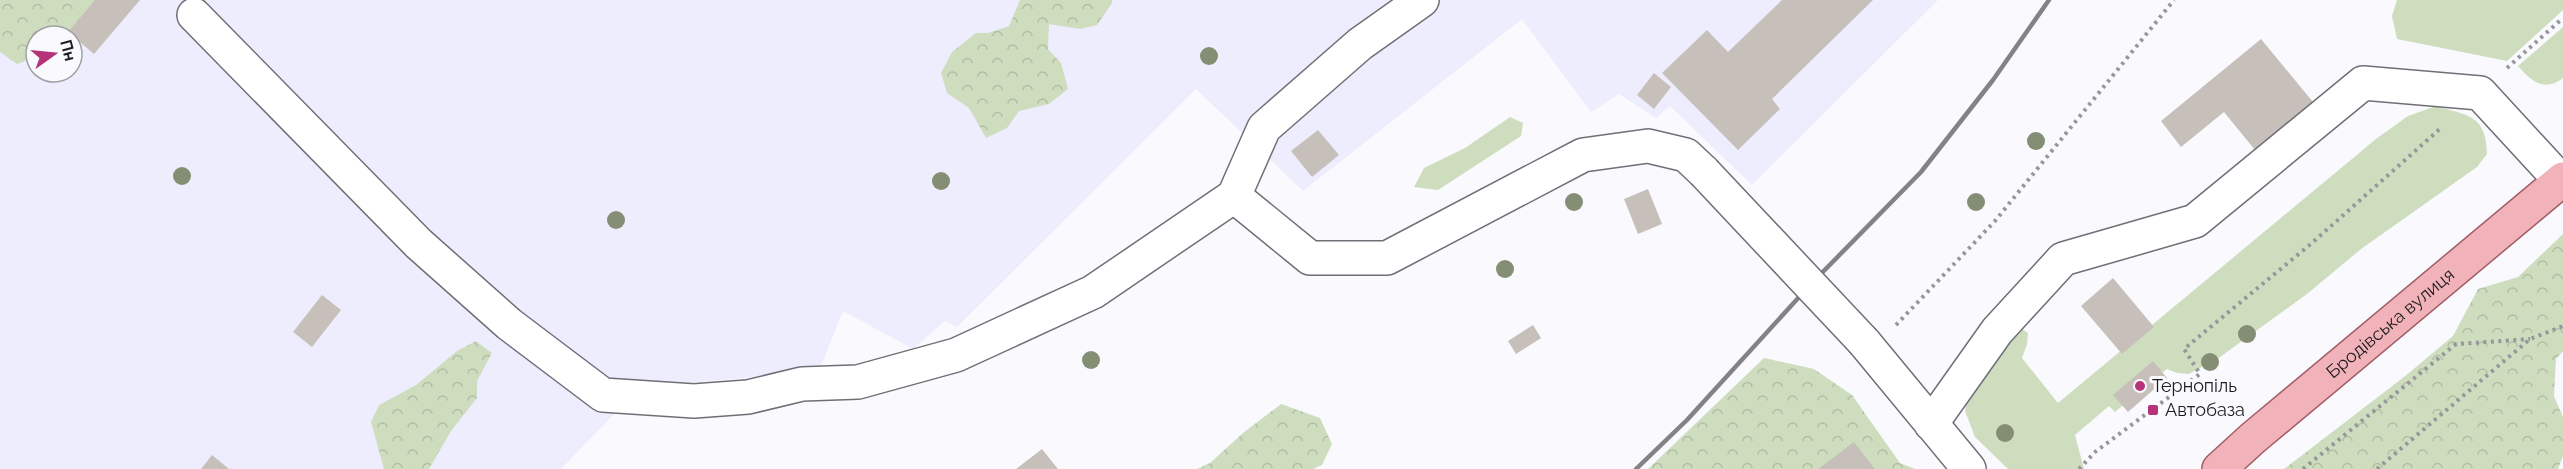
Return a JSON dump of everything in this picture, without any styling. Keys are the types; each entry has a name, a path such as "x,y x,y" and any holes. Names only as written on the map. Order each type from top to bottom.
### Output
{"main road":[{"name":"Бродівська вулиця","path":"2219,469 2562,180"}],"lane":[{"path":"194,15 418,244 509,324 603,395 694,401 748,397 802,384 858,382 956,355 1094,292 1234,196 1264,128 1360,44 1422,0"},
{"path":"1931,424 1997,331 2063,259 2195,221 2363,83 2480,93 2562,180"},
{"path":"1234,196 1310,258 1387,258 1582,154 1648,146 1686,154 1867,347 1969,469"}],"path":[{"path":"1867,347 1995,220 2174,0"},
{"path":"2507,68 2563,18"},
{"path":"2079,469 2095,452 2200,374 2184,348 2312,243 2443,126"},
{"path":"2303,469 2456,344 2530,339 2563,326"},
{"path":"2377,469 2530,339"}],"shaded area":[{"path":"0,0 1938,0 1752,185 1670,106 1656,118 1619,94 1591,112 1522,19 1303,191 1196,89 957,327 945,321 913,349 843,311 819,371 640,387 561,469 0,469"}],"green space":[{"path":"0,0 100,0 77,24 24,24 24,61 17,64 0,52"},
{"path":"1020,0 1112,0 1112,3 1097,25 1080,29 1049,24 1048,49 1061,63 1068,89 1049,104 1019,111 1007,128 986,138 969,108 947,93 941,73 952,52 976,33 988,33 1009,26"},
{"path":"2397,0 2563,0 2563,10 2507,61 2397,39 2392,16"},
{"path":"2563,27 2563,78 2550,84 2538,83 2518,66"},
{"path":"2436,106 2466,115 2479,124 2486,141 2487,154 2477,167 2361,249 2307,294 2220,357 2189,374 2167,369 2115,412 2109,406 2075,435 2084,469 2008,469 1975,437 1965,411 1970,383 2018,326 2028,333 2022,358 2058,403 2376,139 2408,116"},
{"path":"1510,117 1523,123 1521,136 1438,190 1414,187 1424,168 1465,148"},
{"path":"2563,234 2563,351 2556,359 2554,396 2563,417 2563,456 2558,469 2284,469 2404,377 2453,336 2478,289 2518,277"},
{"path":"476,341 492,353 477,381 477,398 451,431 429,469 384,469 371,422 379,405 416,385 457,351"},
{"path":"1764,358 1814,369 1852,395 1900,463 1915,469 1648,469"},
{"path":"1281,404 1320,418 1332,444 1322,465 1313,469 1197,469 1210,463 1243,433"}],"building":[{"path":"95,0 140,0 94,54 84,46 84,24 75,24"},
{"path":"1782,0 1873,0 1772,99 1780,109 1738,150 1662,73 1707,30 1728,52"},
{"path":"2261,39 2322,113 2264,161 2224,112 2181,147 2161,121"},
{"path":"1654,73 1671,87 1654,109 1637,95"},
{"path":"1318,130 1339,155 1312,177 1291,151"},
{"path":"1648,189 1662,224 1638,234 1624,199"},
{"path":"2113,278 2154,327 2122,354 2081,306"},
{"path":"322,295 341,310 312,347 293,332"},
{"path":"1533,325 1541,338 1516,354 1508,341"},
{"name":"Тернопіль","path":"2153,361 2167,378 2128,412 2113,395"},
{"path":"1854,442 1875,469 1818,469"},
{"path":"1042,449 1058,469 1016,469"},
{"path":"212,455 229,469 201,469"}],"railway":[{"path":"1636,469 1687,420 1811,284 1921,172 1993,80 2049,0"}],"place":[{"name":"Тернопіль","path":"2140,386"},
{"name":"Автобаза","path":"2153,410"}]}
